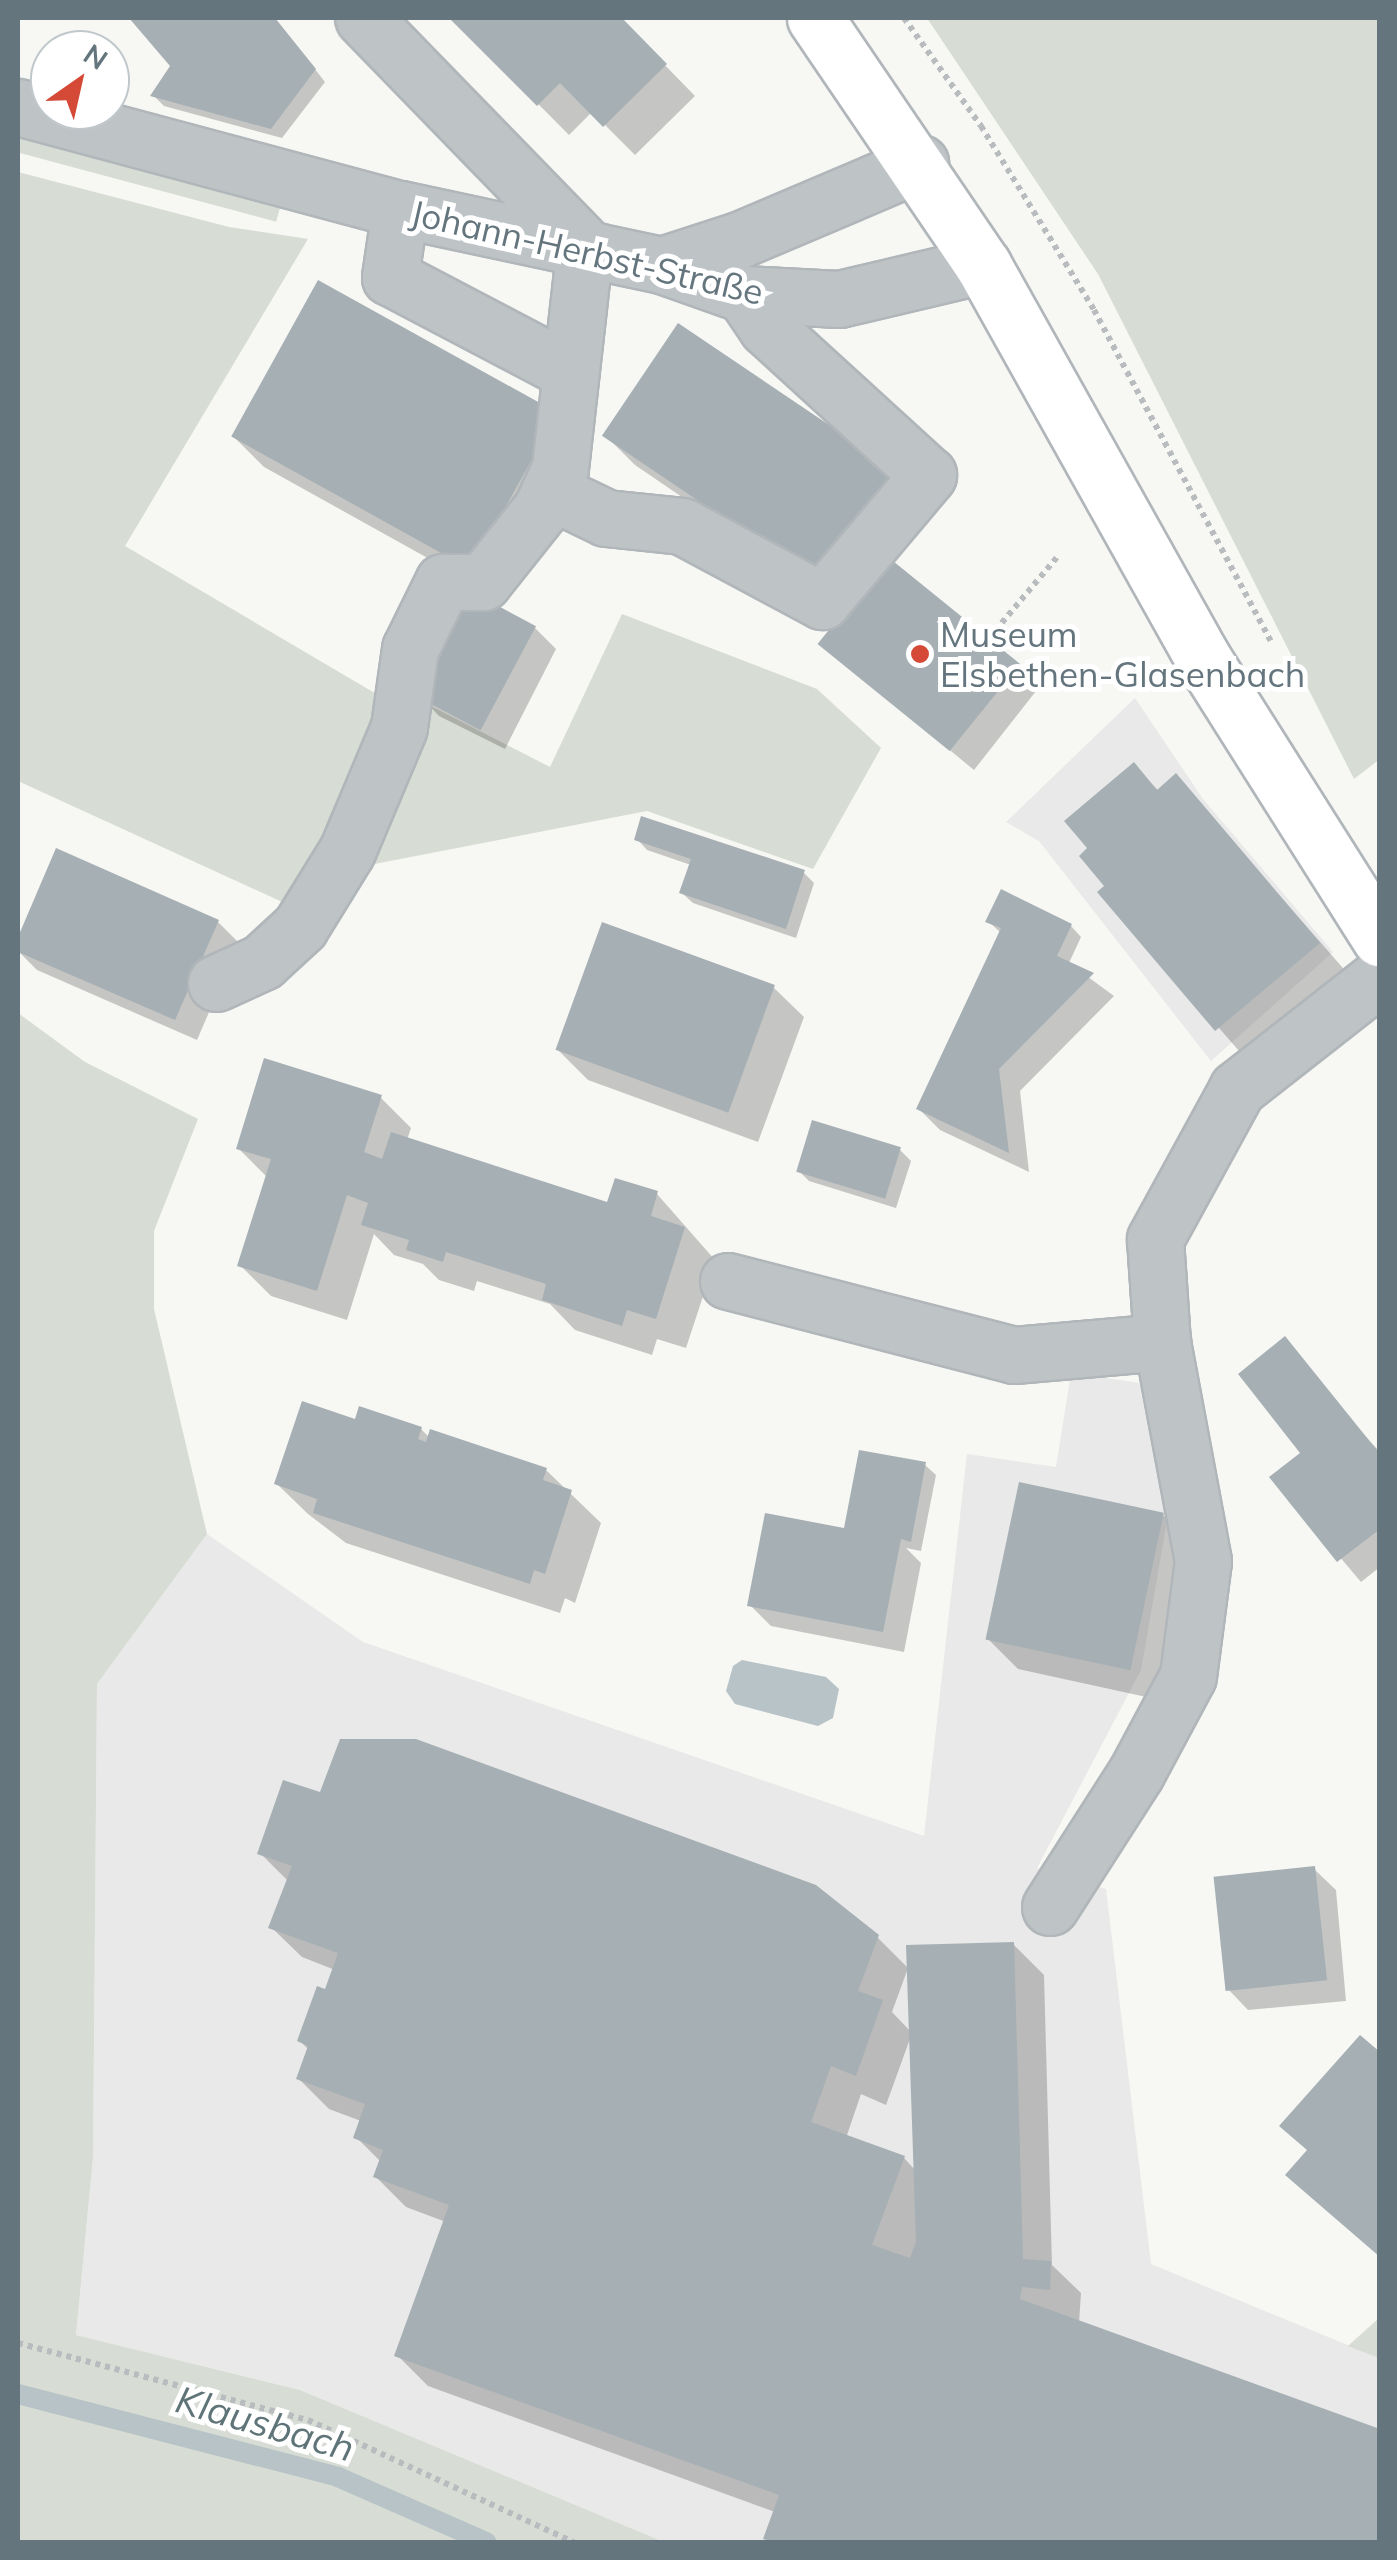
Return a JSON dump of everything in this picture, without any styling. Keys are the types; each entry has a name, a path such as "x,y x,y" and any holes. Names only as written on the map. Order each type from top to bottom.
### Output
{"main road":[{"path":"815,18 920,163 983,265 1202,657 1380,939"}],"street":[{"path":"216,983 262,962 300,927 347,851 399,727 410,648 444,582 483,582 515,548 560,468 584,246 363,18"},
{"name":"Johann-Herbst-Straße","path":"18,106 400,209 662,265 744,294 838,299 983,265"},
{"path":"662,265 739,240 920,163"},
{"path":"400,209 390,277 572,372"},
{"path":"550,491 606,518 682,526 822,600 928,475 767,328 744,294"},
{"path":"1050,1907 1136,1774 1188,1676 1203,1561 1162,1342 1155,1238 1237,1089 1380,977"},
{"path":"728,1280 1014,1355 1162,1342"}],"path":[{"path":"990,638 1058,556"},
{"path":"18,2343 308,2420 573,2542"}],"shaded area":[{"path":"927,18 1379,18 1380,759 1354,779 1098,274"},
{"path":"18,138 280,208 276,222 18,152"},
{"path":"18,172 229,227 308,239 125,546 390,702 291,906 18,781"},
{"path":"622,614 817,689 881,748 813,869 647,811 359,867 423,702 550,767"},
{"path":"1135,698 1203,799 1333,952 1211,1061 1039,841 1006,822"},
{"path":"18,1013 85,1062 198,1119 154,1231 154,1309 207,1534 97,1684 93,2158 76,2335 300,2390 664,2542 18,2542"},
{"path":"1071,1373 1140,1383 1170,1504 1141,1670 1037,1868 1106,1889 1151,2264 1379,2358 1379,2542 664,2542 300,2390 76,2335 93,2158 97,1684 207,1534 363,1642 924,1836 967,1454 1056,1467"},
{"path":"742,1660 826,1677 839,1689 833,1718 818,1726 735,1704 726,1691 733,1666"},
{"path":"1379,2318 1379,2358 1348,2346"}],"building":[{"path":"129,18 275,18 316,69 271,129 150,96 170,66"},
{"path":"449,18 622,18 667,64 603,127 560,83 537,106"},
{"path":"318,280 558,413 471,569 231,437"},
{"path":"678,323 894,469 818,582 602,436"},
{"name":"Museum Elsbethen-Glasenbach","path":"888,557 1020,664 950,751 818,644"},
{"path":"468,590 536,626 481,730 413,694"},
{"path":"1134,762 1157,790 1176,773 1320,943 1215,1031 1097,892 1104,886 1079,856 1087,848 1064,821"},
{"path":"641,816 805,870 786,929 679,893 691,859 634,840"},
{"path":"56,848 219,920 175,1020 18,952 18,937"},
{"path":"1001,889 1072,924 1057,956 1094,973 999,1069 1009,1153 916,1109 1001,928 985,922"},
{"path":"602,922 775,985 728,1113 555,1050"},
{"path":"264,1058 382,1095 364,1152 382,1159 391,1132 607,1202 615,1178 658,1191 651,1216 685,1227 656,1319 627,1310 622,1326 542,1300 546,1284 446,1252 443,1262 406,1250 409,1240 361,1225 368,1203 347,1195 317,1291 237,1266 271,1159 236,1149"},
{"path":"812,1120 901,1147 885,1199 796,1172"},
{"path":"1285,1336 1380,1454 1380,1529 1337,1562 1269,1477 1300,1453 1238,1374"},
{"path":"302,1401 355,1419 359,1406 422,1427 418,1439 426,1442 430,1429 547,1468 543,1480 572,1490 545,1574 534,1570 530,1584 313,1513 317,1499 274,1484"},
{"path":"859,1450 926,1462 911,1542 901,1539 883,1632 747,1606 765,1513 844,1528"},
{"path":"1019,1482 1164,1513 1130,1670 986,1639"},
{"path":"340,1739 416,1739 816,1885 879,1935 858,1991 883,2000 856,2076 831,2066 811,2122 905,2156 872,2245 910,2258 916,2242 906,1945 1014,1942 1023,2259 1051,2261 1050,2290 1022,2287 1020,2299 1380,2429 1380,2542 774,2542 763,2539 779,2495 394,2356 449,2205 373,2177 383,2150 353,2138 365,2104 296,2079 308,2046 297,2041 317,1986 325,1989 338,1953 268,1928 292,1866 257,1854 283,1780 320,1792"},
{"path":"1315,1866 1327,1980 1226,1991 1214,1877"},
{"path":"1360,2035 1380,2052 1380,2257 1285,2175 1307,2150 1279,2126"}],"waterway":[{"name":"Klausbach","path":"18,2394 338,2477 486,2542"}],"place":[{"name":"Museum Elsbethen-Glasenbach","path":"920,654"}]}
